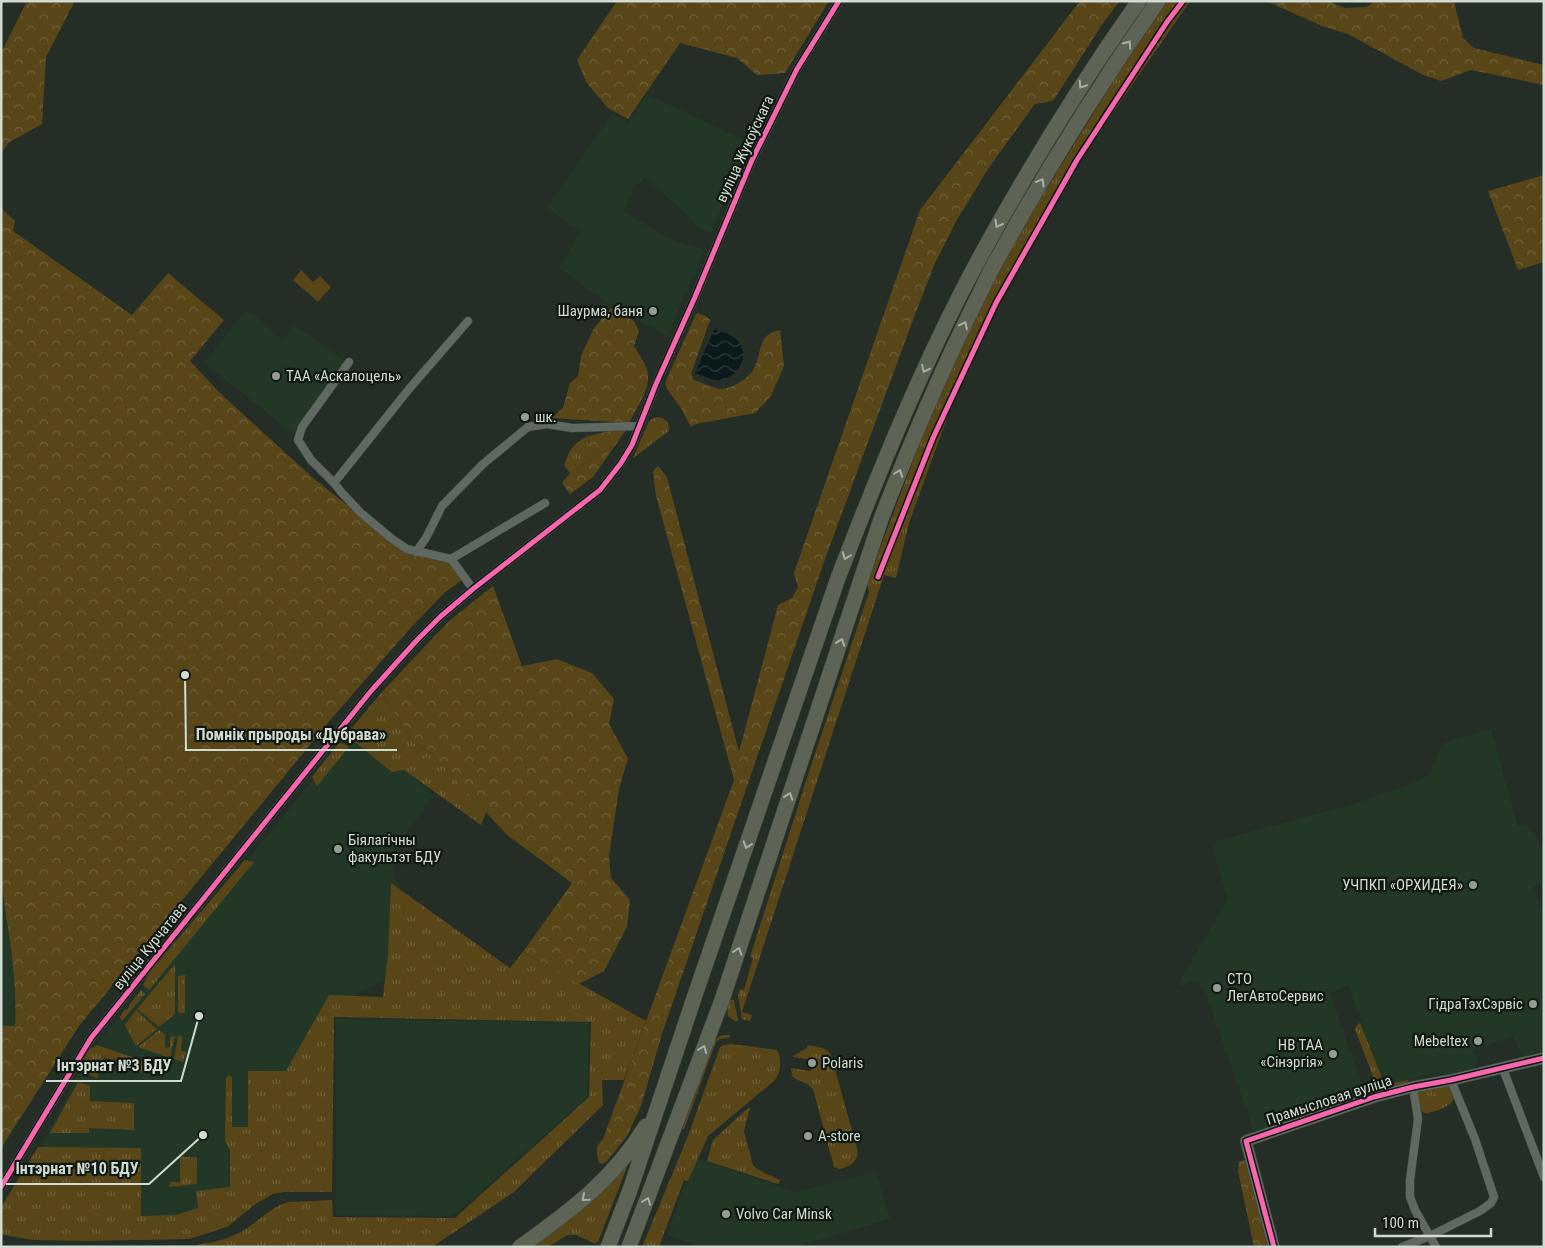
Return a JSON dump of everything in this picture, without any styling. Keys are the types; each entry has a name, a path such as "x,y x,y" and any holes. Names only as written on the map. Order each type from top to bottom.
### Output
{"highway":[{"path":"608,1247 659,1106 838,578 895,436 954,308 986,247 1061,118 1138,1"},
{"path":"629,1247 722,1000 881,519 914,434 941,372 999,255 1080,117 1158,1"},
{"path":"520,1247 570,1211 599,1186 638,1139 659,1106"}],"street":[{"name":"вуліца Жукоўскага","path":"472,589 600,490 621,463 632,445 752,160 797,69 839,1"},
{"path":"334,483 409,389 468,321"},
{"path":"349,362 302,427 298,440 311,460 361,513 407,549 451,559 472,589"},
{"path":"416,552 426,538 442,506 483,464 528,427 547,424 572,428 639,426"},
{"path":"451,559 544,503"},
{"name":"вуліца Курчатава","path":"1,1187 91,1038 337,733 417,640 472,589"},
{"name":"Прамысловая вуліца","path":"1274,1247 1246,1141 1374,1097 1544,1058"},
{"path":"1502,1069 1544,1177"},
{"path":"1402,1247 1430,1236 1492,1203 1494,1196 1475,1139 1451,1080"},
{"path":"1413,1087 1418,1119 1410,1180 1410,1197 1415,1210 1436,1247"}],"shaded area":[{"path":"647,94 750,143 711,233 698,228 686,213 645,178 633,188 624,212 671,239 705,250 667,336 610,305 559,268 580,232 547,207 612,114 628,123"},
{"path":"246,310 256,316 282,340 295,325 344,360 344,364 294,434 204,363"},
{"path":"1491,729 1518,826 1526,824 1536,835 1544,855 1544,882 1533,887 1544,913 1544,1052 1523,1057 1513,1036 1473,1050 1478,1060 1475,1069 1455,1076 1438,1073 1385,1085 1360,1023 1362,1022 1348,986 1330,993 1363,1088 1322,1101 1321,1097 1315,1099 1316,1111 1258,1131 1253,1129 1206,994 1204,994 1199,980 1180,986 1179,982 1228,899 1212,848 1216,841 1350,805 1419,781 1430,774 1440,748 1446,742"},
{"path":"360,733 434,795 393,851 393,877 400,886 397,973 323,1012 239,1197 177,1222 133,1225 38,1152 89,1054 340,747"},
{"path":"1,878 13,968 79,1026 1,1150"},
{"path":"336,1019 589,1023 587,1097 453,1216 336,1215"},
{"path":"695,1157 795,1192 876,1172 890,1219 795,1247 692,1247 693,1244 667,1235"}],"green space":[{"path":"27,1 75,1 46,57 42,124 8,143 1,154 1,53"},
{"path":"617,1 829,1 785,73 757,75 737,58 680,43 628,119 608,108 586,82 577,60"},
{"path":"1080,1 1120,1 1103,23 1055,98 1034,105 990,166 958,218 935,263 824,562 662,1034 641,1106 627,1136 607,1161 602,1164 599,1163 597,1147 603,1139 734,780 656,496 653,471 658,466 667,477 739,752 778,605 792,598 798,587 794,573 920,210"},
{"path":"1167,1 1190,1 1082,158 989,323 952,404 909,523 896,578 884,575 742,1012 752,1015 750,1021 742,1019 738,996 740,989 744,990 753,958 750,957 869,592 867,583 922,437 984,295 1045,191 1114,80"},
{"path":"1266,1 1327,1 1345,8 1367,7 1375,1 1454,1 1463,38 1474,48 1544,65 1544,85 1471,70 1441,81 1423,75 1348,34 1322,26"},
{"path":"1544,175 1544,262 1518,270 1488,191"},
{"path":"1,208 15,221 13,231 132,315 168,273 224,320 190,361 220,393 313,478 402,549 449,561 462,580 443,594 406,633 332,718 79,1026 1,1148 1,1025 15,1026 16,1008 11,952 1,879"},
{"path":"301,270 313,282 320,276 331,287 318,302 293,280"},
{"path":"611,308 634,321 639,331 634,346 645,364 648,374 648,381 640,403 629,423 552,418 563,408 570,383 578,376 581,356 594,328"},
{"path":"698,313 710,320 691,374 694,380 720,389 734,385 747,377 756,364 763,341 767,336 780,330 784,366 771,396 755,413 696,424 691,427 681,408 667,389 665,383"},
{"path":"658,417 668,422 669,431 633,458 648,423"},
{"path":"614,430 626,430 593,477 570,494 562,483 570,473 600,454 589,448 588,436"},
{"path":"588,436 589,448 600,454 570,473 564,465 568,454 575,444"},
{"path":"493,586 522,666 557,659 592,673 614,699 609,724 628,758 619,789 609,856 611,878 630,900 627,927 604,971 579,984 523,952 572,883 507,835 430,752 415,744 381,693 448,622"},
{"path":"381,693 415,744 430,752 486,812 481,825 404,770 392,772 346,735"},
{"path":"342,743 349,747 317,786 312,777 338,744"},
{"path":"245,860 254,862 149,990 143,985 149,973"},
{"path":"391,883 510,968 523,952 646,1021 624,1080 602,1080 603,1105 514,1192 432,1247 59,1247 197,1245 210,1243 228,1238 240,1232 272,1210 289,1202 332,1200 333,1217 455,1218 589,1097 591,1022 334,1017 332,1192 284,1192 273,1194 257,1203 227,1227 189,1239 34,1240 1,1233 1,1207 38,1147 141,1148 141,1216 176,1215 198,1208 196,1191 230,1187 230,1150 225,1141 226,1078 229,1075 232,1078 232,1127 248,1127 248,1071 286,1071 329,995 383,997 388,954"},
{"path":"175,964 175,1014 159,1027 137,1009"},
{"path":"185,975 185,1013 178,1013 178,976"},
{"path":"141,990 145,994 122,1021 120,1017"},
{"path":"728,999 734,1000 738,1020 736,1022 728,1016"},
{"path":"136,1010 157,1029 136,1046 125,1025"},
{"path":"1360,1023 1385,1085 1408,1080 1409,1083 1383,1090 1377,1087 1355,1029"},
{"path":"159,1030 165,1035 165,1048 170,1047 170,1037 175,1036 170,1058 138,1047"},
{"path":"722,1035 730,1035 730,1038 720,1039 716,1042 684,1129 682,1129 712,1045"},
{"path":"178,1036 182,1036 181,1051 186,1052 183,1062 174,1059"},
{"path":"731,1044 777,1050 780,1061 778,1074 774,1081 708,1136 688,1181 684,1180 659,1247 642,1247 688,1136 720,1047"},
{"path":"97,1045 149,1063 145,1074 104,1057 97,1078 76,1069 88,1050"},
{"path":"808,1045 824,1048 831,1055 858,1152 854,1162 843,1168 834,1167 813,1089 808,1084 792,1076 791,1068 811,1071 812,1060 792,1057 807,1048"},
{"path":"78,1082 90,1086 90,1101 134,1103 134,1130 89,1128 89,1133 50,1133"},
{"path":"1451,1086 1454,1097 1450,1103 1437,1111 1424,1113 1418,1102 1418,1089"},
{"path":"750,1108 744,1131 753,1165 757,1169 780,1180 778,1184 707,1161 713,1140"},
{"path":"180,1157 197,1157 197,1184 169,1187 171,1182 180,1182"},
{"path":"627,1160 629,1162 598,1242 594,1243 576,1235 568,1235 547,1247 528,1247"},
{"path":"1245,1160 1268,1247 1254,1247 1238,1171 1239,1161"}],"water":[{"path":"714,329 736,339 742,347 743,354 740,366 731,376 725,379 718,380 695,373"}],"cycle path":[{"path":"1,1187 91,1038 371,691 440,617 600,490 621,463 632,445 656,384 695,297 752,160 797,69 839,1"},
{"path":"878,577 933,438 996,303 1077,160 1167,22 1183,1"},
{"path":"1274,1247 1246,1141 1374,1097 1544,1058"}],"place":[{"name":"Шаурма, баня","path":"653,311"},
{"name":"ТАА «Аскалоцель»","path":"276,376"},
{"name":"шк.","path":"525,417"},
{"name":"Помнік прыроды «Дубрава»","path":"185,675"},
{"name":"Біялагічны факультэт БДУ","path":"338,849"},
{"name":"УЧПКП «ОРХИДЕЯ»","path":"1473,885"},
{"name":"СТО ЛегАвтоСервис","path":"1217,988"},
{"name":"ГідраТэхСэрвіс","path":"1533,1004"},
{"name":"Інтэрнат №3 БДУ","path":"199,1016"},
{"name":"Mebeltex","path":"1478,1041"},
{"name":"НВ ТАА «Сінэргія»","path":"1333,1054"},
{"name":"Polaris","path":"812,1063"},
{"name":"Інтэрнат №10 БДУ","path":"203,1135"},
{"name":"А-store","path":"808,1136"},
{"name":"Volvo Car Minsk","path":"726,1214"}]}
